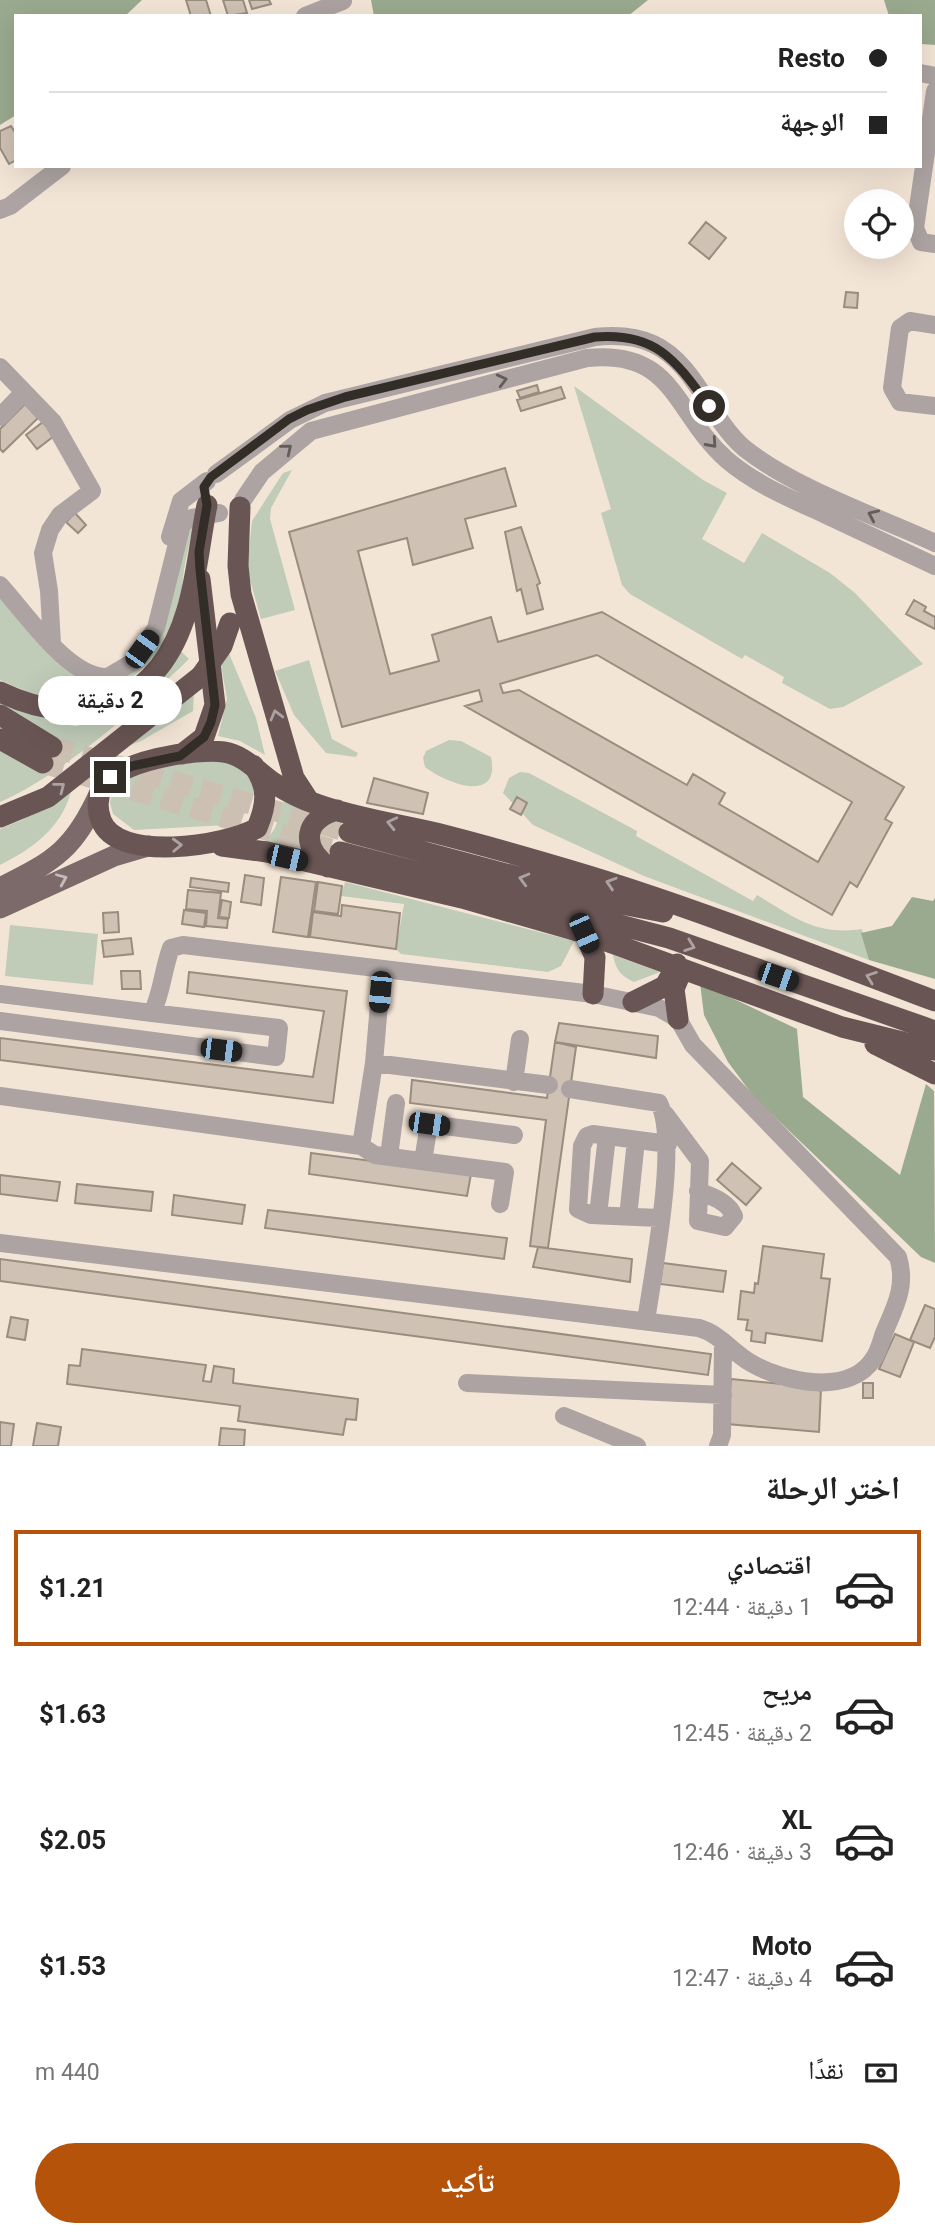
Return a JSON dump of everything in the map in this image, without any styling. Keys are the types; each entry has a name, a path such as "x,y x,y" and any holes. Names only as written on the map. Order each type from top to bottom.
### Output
{"highway":[{"path":"0,817 48,797 201,676 222,646 230,623 227,576 240,510"},
{"path":"240,510 241,594 294,778 309,801"},
{"path":"0,692 27,705 71,712 94,710 140,687 168,652 181,629 210,511"},
{"path":"180,756 204,737 215,705 199,552"},
{"path":"0,715 47,755 0,739"},
{"path":"284,747 285,759 270,790 257,828 229,840 205,844 148,846 125,844 102,825 97,803 102,788 119,770 180,756 225,752 253,765 270,790 588,876 935,1001"},
{"path":"338,810 318,819 309,836 310,847 334,860 584,933 680,965 842,1027 935,1074"},
{"path":"349,832 611,902 734,927"},
{"path":"205,844 334,860 669,938 935,1031"},
{"path":"584,933 595,957 593,994"},
{"path":"633,1002 665,986 680,965"},
{"path":"678,1019 674,989 680,965"},
{"path":"778,977 842,1027 935,1050"}],"main road":[{"path":"0,888 38,869 63,850 79,834 102,788"},
{"path":"0,908 114,856 148,846"}],"street":[{"path":"310,14 343,1"},
{"path":"935,92 915,228 921,242 935,244"},
{"path":"0,210 10,206 59,168"},
{"path":"935,325 910,321 900,328 892,388 900,402 935,406"},
{"path":"142,649 177,508 186,496 289,419 325,403 595,337 613,335 653,344 670,356 743,447 796,480 935,543"},
{"path":"0,585 52,644 82,672 98,677 125,668 142,649 159,623 180,527 188,520 210,511 230,513 240,510 262,472 311,431 587,358 610,356 649,366 661,376 711,443 746,475 781,495 935,566"},
{"path":"0,368 53,422 92,491 60,515 50,530 43,553 49,591 52,644"},
{"path":"0,417 24,392"},
{"path":"211,478 236,476 244,487 240,510"},
{"path":"210,511 203,493 211,478"},
{"path":"0,1243 699,1328 712,1332 754,1365 784,1377 806,1381 845,1379 862,1370 874,1359 901,1291 903,1272 898,1257 693,1045 678,1019 659,1008 593,994 183,945 171,948 164,967 158,1001 152,1013"},
{"path":"361,1146 374,1063 382,969"},
{"path":"0,994 279,1028 276,1057 0,1020"},
{"path":"514,1082 520,1038"},
{"path":"374,1063 549,1085"},
{"path":"570,1089 659,1103 700,1161 698,1191"},
{"path":"0,1096 361,1146 375,1155 505,1172 500,1204"},
{"path":"388,1156 396,1103"},
{"path":"646,1321 668,1144 665,1114"},
{"path":"423,1161 429,1124 514,1135"},
{"path":"659,1218 598,1215 578,1209 582,1146 587,1136 668,1144"},
{"path":"628,1217 636,1139"},
{"path":"718,1446 722,1435 723,1341"},
{"path":"467,1383 723,1395"},
{"path":"564,1416 637,1446"}],"green space":[{"path":"0,0 142,0 127,14 14,14 14,116 0,125"},
{"path":"371,0 648,0 630,14 374,14"},
{"path":"884,0 935,0 935,45 922,44 922,14 888,14"},
{"path":"574,386 703,480 727,493 702,539 744,563 762,533 830,573 855,593 923,664 843,707 830,709 782,683 784,677 745,655 742,659 630,594 622,585 601,513 611,509"},
{"path":"292,470 271,508 270,519 295,610 261,619 247,569 252,521 283,473"},
{"path":"194,525 182,582 181,610 165,642 141,670 126,682 94,698 67,701 37,695 0,680 0,598 77,677 98,682 131,673 179,538"},
{"path":"180,650 189,659 124,718 48,776 0,802 0,748 52,736 0,703 48,719 50,723 77,726 114,711"},
{"path":"228,651 256,718 265,755 240,741 218,736 227,699 221,665"},
{"path":"309,660 332,739 358,753 356,757 326,753 294,715 275,671"},
{"path":"194,692 193,711 141,741 123,748"},
{"path":"449,740 461,741 491,757 492,772 488,781 480,786 469,786 445,779 425,767 423,758 426,751"},
{"path":"216,757 242,768 252,784 252,801 243,816 235,821 227,825 134,830 113,814 110,803 112,791 127,775"},
{"path":"520,772 529,773 637,831 636,836 753,901 757,895 794,917 818,927 831,930 862,929 869,960 644,876 533,825 503,793 509,778"},
{"path":"72,787 62,813 46,834 0,865 0,829 22,820"},
{"path":"285,799 317,813 308,854 263,845 275,828"},
{"path":"345,882 574,941 561,966 548,972 401,954 396,949 404,904 341,896"},
{"path":"912,897 933,901 935,898 935,979 869,960 861,933 892,926"},
{"path":"10,925 98,934 93,985 5,976"},
{"path":"613,955 660,972 634,982 619,972"},
{"path":"700,983 797,1029 803,1097 900,1175 926,1084 934,1091 935,1263 921,1257 754,1097 728,1062 704,1015"}],"building":[{"path":"186,0 206,0 210,14 190,14"},
{"path":"223,0 243,0 247,13 227,14"},
{"path":"249,0 269,0 271,4 252,9"},
{"path":"11,126 14,131 14,161 9,164 0,148 0,131"},
{"path":"706,222 726,238 709,259 689,243"},
{"path":"846,292 858,293 857,308 844,307"},
{"path":"537,385 539,392 520,398 517,391"},
{"path":"561,387 565,398 521,411 517,400"},
{"path":"25,404 38,418 3,452 0,449 0,429"},
{"path":"43,422 54,436 37,449 26,435"},
{"path":"505,468 516,506 465,519 473,548 413,565 407,538 358,551 390,674 439,661 432,635 491,617 498,642 602,612 904,787 885,819 892,823 857,887 850,882 832,915 465,706 482,701 479,690 342,727 289,532","holes":["597,655 852,802 818,862 719,804 725,793 693,774 687,785 519,690 503,693 500,684"]},
{"path":"75,513 86,525 78,533 66,522"},
{"path":"521,527 540,583 537,585 543,609 527,614 521,589 517,591 505,532"},
{"path":"914,600 926,607 924,611 935,617 935,629 906,614"},
{"path":"374,778 428,793 423,814 367,803"},
{"path":"517,797 527,803 521,815 510,809"},
{"path":"245,875 264,878 261,905 241,902"},
{"path":"281,877 316,882 308,937 273,932"},
{"path":"191,878 229,883 228,892 190,887"},
{"path":"318,882 342,886 338,914 314,911"},
{"path":"188,890 221,893 218,918 228,919 227,928 206,926 207,911 186,909"},
{"path":"222,900 231,902 229,918 219,917"},
{"path":"342,905 400,913 396,949 310,937 313,912 341,916"},
{"path":"184,910 206,913 204,927 182,924"},
{"path":"118,912 119,932 104,933 103,913"},
{"path":"131,938 133,954 104,957 102,941"},
{"path":"121,971 140,971 141,989 122,989"},
{"path":"189,972 347,991 333,1103 0,1060 0,1038 313,1077 324,1011 187,993"},
{"path":"559,1023 658,1036 656,1058 555,1042"},
{"path":"555,1042 576,1047 548,1248 530,1246 546,1120 410,1103 412,1080 547,1098"},
{"path":"311,1153 471,1174 467,1196 309,1174"},
{"path":"732,1163 761,1188 746,1205 717,1180"},
{"path":"0,1175 60,1182 57,1201 0,1194"},
{"path":"77,1184 153,1192 151,1211 75,1203"},
{"path":"174,1195 245,1205 242,1224 172,1215"},
{"path":"268,1210 507,1238 504,1259 265,1228"},
{"path":"763,1246 824,1254 821,1278 830,1279 822,1341 766,1333 765,1343 751,1341 752,1331 746,1330 748,1320 738,1319 741,1291 754,1293 755,1283 758,1284"},
{"path":"538,1247 632,1259 630,1282 533,1267"},
{"path":"0,1259 711,1354 708,1375 0,1281"},
{"path":"663,1263 726,1271 723,1292 660,1284"},
{"path":"925,1305 935,1309 935,1337 930,1348 910,1340"},
{"path":"11,1317 28,1320 25,1340 7,1337"},
{"path":"895,1334 914,1342 900,1377 879,1369"},
{"path":"82,1349 206,1365 203,1381 211,1382 214,1366 234,1369 233,1383 358,1399 356,1420 346,1419 343,1435 238,1421 240,1406 67,1384 69,1365 80,1366"},
{"path":"731,1379 821,1388 819,1432 727,1424"},
{"path":"863,1383 873,1383 873,1398 863,1398"},
{"path":"0,1422 14,1424 11,1446 0,1446"},
{"path":"37,1423 61,1427 58,1446 33,1446"},
{"path":"221,1428 245,1430 244,1446 219,1446"}],"tunnel":[{"path":"52,747 349,832"},
{"path":"43,763 340,852"}],"route":[{"path":"110,777 119,770 132,766 180,756 204,737 215,705 199,552 207,505 204,500 204,487 211,477 289,419 345,397 595,337 613,335 653,344 670,356 709,406"}]}
